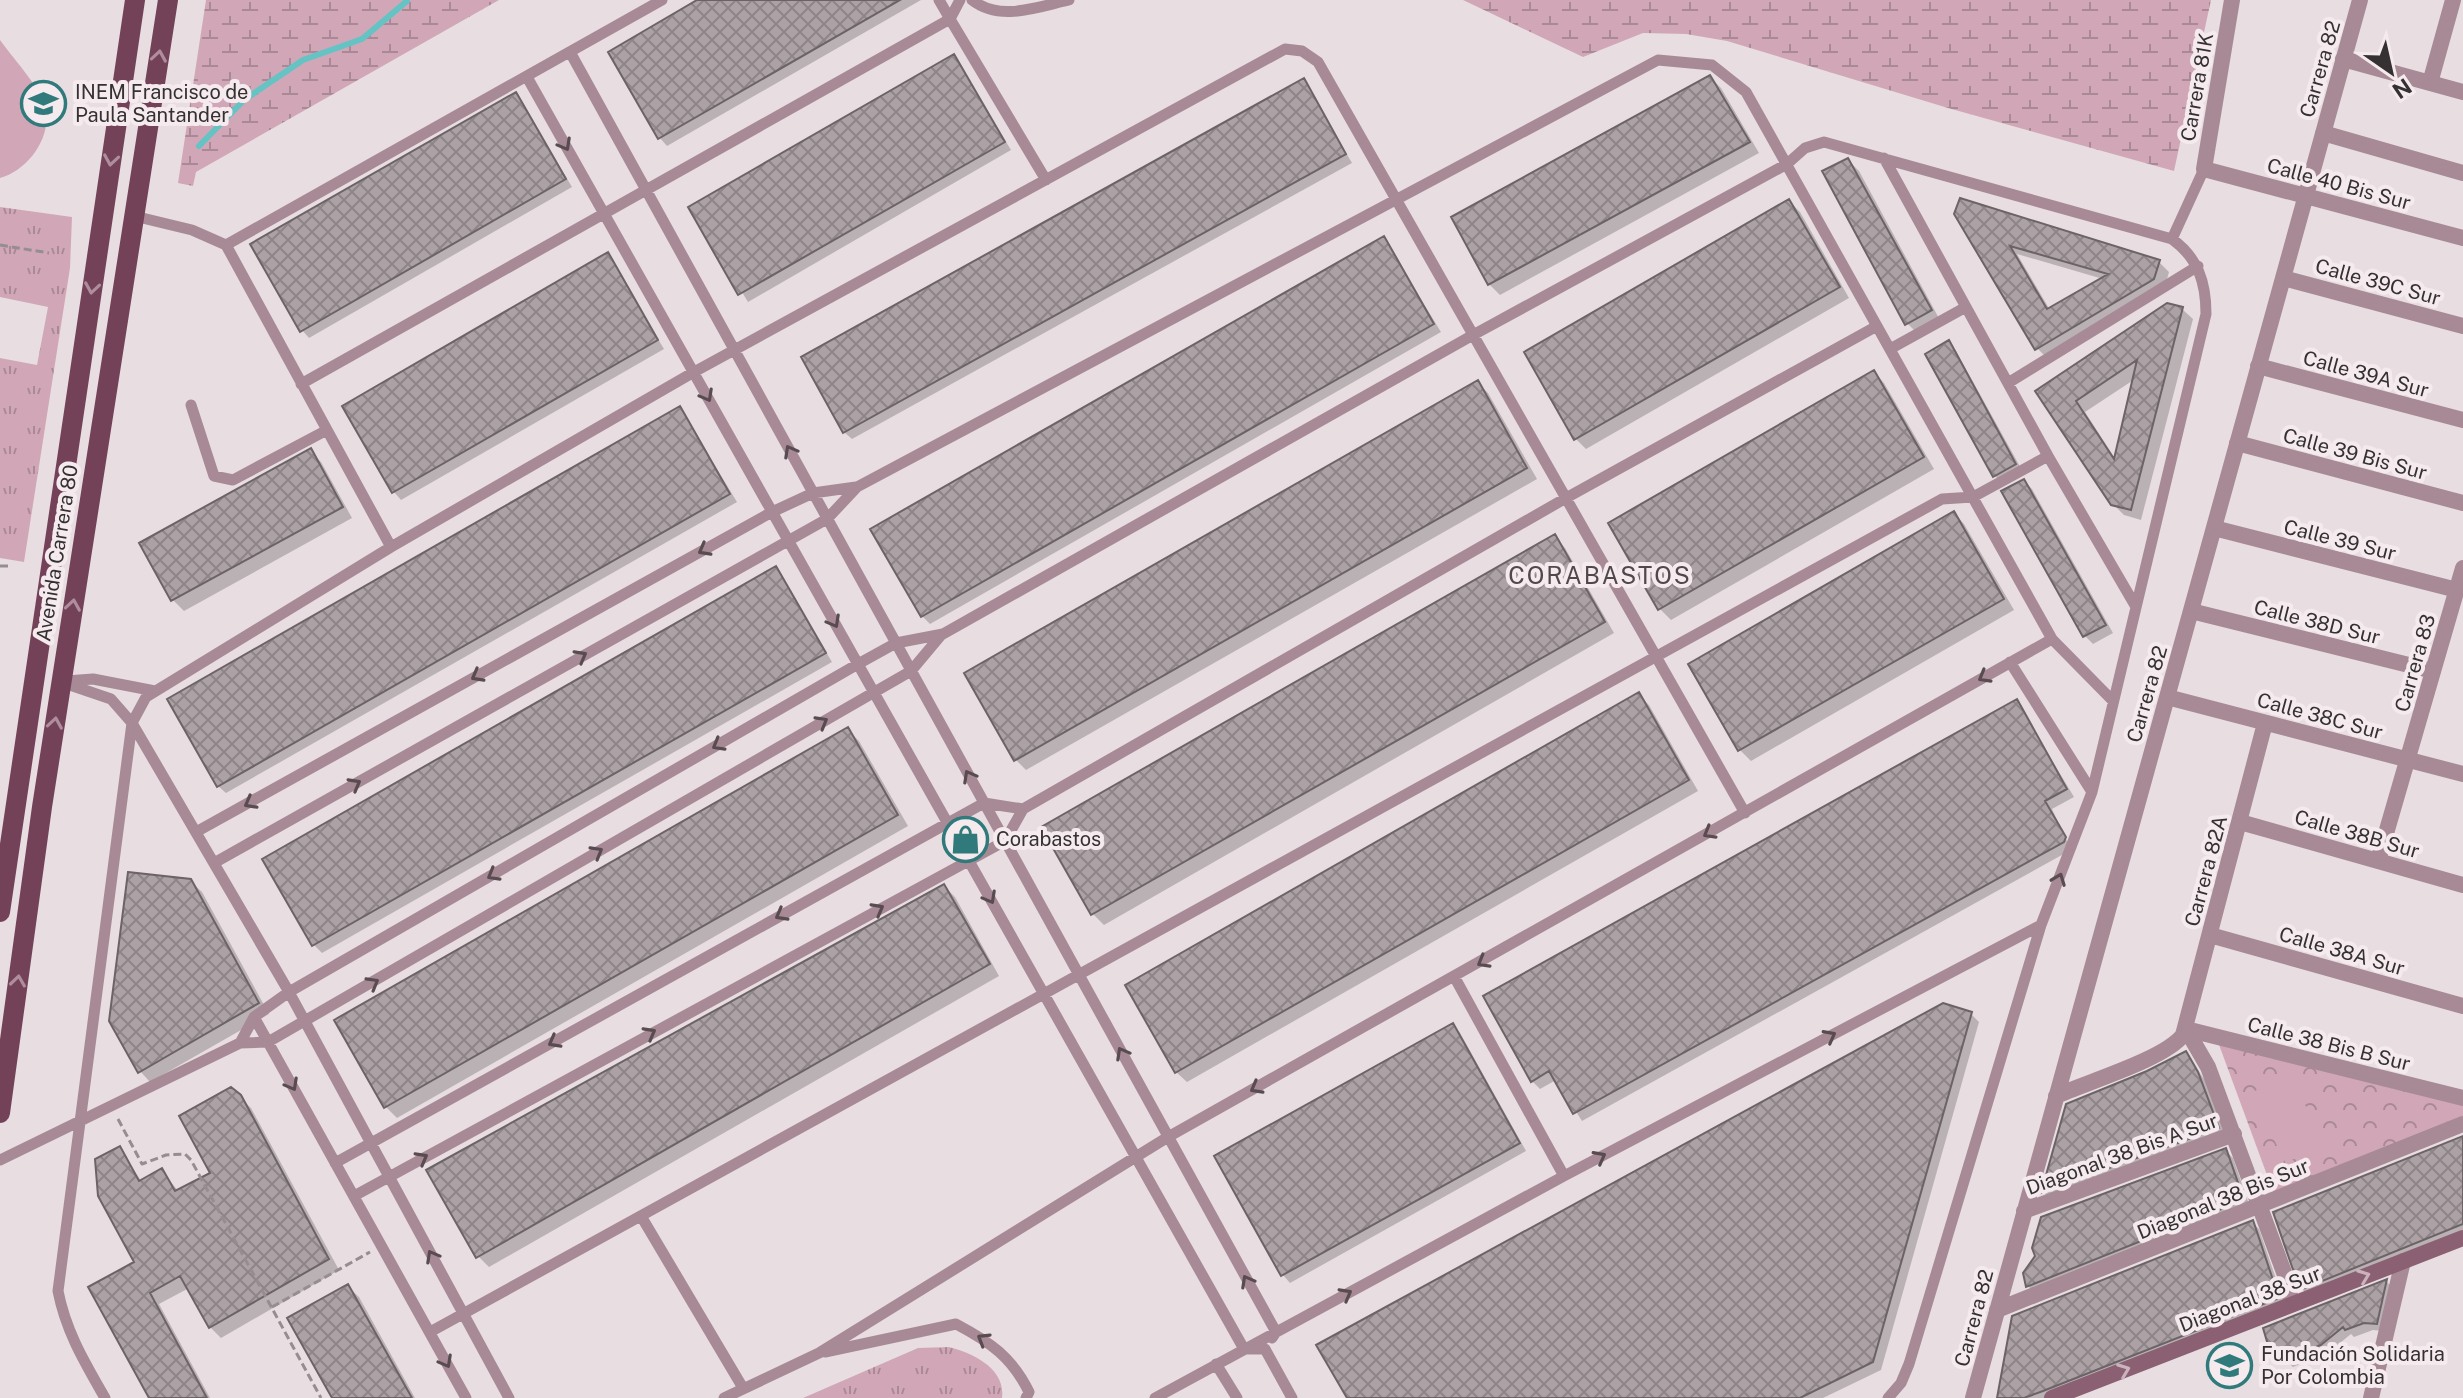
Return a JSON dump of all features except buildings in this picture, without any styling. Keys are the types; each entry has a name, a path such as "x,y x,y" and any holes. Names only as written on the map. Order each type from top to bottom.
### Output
{"main road":[{"name":"Avenida Carrera 80","path":"0,912 135,0"},
{"name":"Avenida Carrera 80","path":"0,1113 61,682 168,0"},
{"path":"103,210 134,216"},
{"path":"33,677 61,682"}],"street":[{"name":"Carrera 81K","path":"2202,174 2232,0"},
{"name":"Carrera 82","path":"1973,1398 2360,0"},
{"path":"2430,83 2453,0"},
{"path":"2343,59 2463,92"},
{"path":"2323,133 2463,173"},
{"name":"Calle 40 Bis Sur","path":"2202,174 2306,196 2463,238"},
{"name":"Calle 39C Sur","path":"2283,278 2463,326"},
{"name":"Calle 39A Sur","path":"2258,366 2463,420"},
{"name":"Calle 39 Bis Sur","path":"2237,443 2463,503"},
{"name":"Calle 39 Sur","path":"2214,528 2457,590"},
{"name":"Carrera 83","path":"2378,861 2463,568"},
{"name":"Calle 38D Sur","path":"2191,611 2433,671"},
{"name":"Calle 38C Sur","path":"2167,697 2463,774"},
{"name":"Carrera 82A","path":"2186,1029 2265,723"},
{"name":"Calle 38B Sur","path":"2240,822 2463,885"},
{"name":"Calle 38A Sur","path":"2210,935 2463,1006"},
{"path":"2056,1096 2156,1057 2175,1046 2186,1029 2208,1067 2258,1208 2297,1302"},
{"name":"Calle 38 Bis B Sur","path":"2186,1029 2463,1098"},
{"name":"Diagonal 38 Bis Sur","path":"1997,1310 2463,1124"},
{"name":"Diagonal 38 Bis A Sur","path":"2024,1211 2234,1134"},
{"name":"Diagonal 38 Sur","path":"2052,1398 2463,1238"},
{"path":"2371,1398 2403,1261"}],"lane":[{"path":"226,245 662,0"},
{"path":"939,0 1046,180"},
{"path":"301,384 950,19 960,0"},
{"path":"972,0 983,8 1012,13 1069,0"},
{"path":"105,1398 76,1348 64,1320 58,1291 132,723 141,705 155,691 391,547 694,372 1285,49 1302,51 1318,62 1745,813"},
{"path":"570,52 1276,1332"},
{"path":"214,863 827,519 857,487 1658,60 1712,65 1746,92 2052,639 2113,701"},
{"path":"527,77 1244,1349"},
{"path":"240,1043 254,1017 289,992 858,664 896,643 943,634 1473,335 1787,164 1805,148 1824,142 2172,239 2198,266 2206,289 2206,314 2092,792 2041,925 1909,1364 1901,1383 1888,1398"},
{"path":"1884,158 2048,456 2136,607"},
{"path":"2172,239 2202,174"},
{"path":"134,216 192,230 226,245 391,547"},
{"path":"2008,383 2198,266"},
{"path":"1890,349 1966,307"},
{"path":"354,1196 1005,841 1023,809 1566,498 1877,326"},
{"path":"191,405 214,476 233,480 327,430"},
{"path":"430,1332 1942,499 1973,497 2048,456"},
{"path":"196,832 772,512 813,493 857,487"},
{"path":"0,1160 240,1043 268,1042 911,671 943,634"},
{"path":"724,1398 819,1353 1168,1137 2052,639"},
{"path":"2010,662 2092,792"},
{"path":"61,682 93,679 155,691"},
{"path":"61,682 111,699 132,723 289,992 509,1398"},
{"path":"335,1163 984,803 1023,809"},
{"path":"1155,1398 1564,1176 2041,925"},
{"path":"1455,978 1564,1176"},
{"path":"254,1017 466,1398"},
{"path":"641,1216 743,1388"},
{"path":"819,1353 956,1324 1003,1351 1018,1370 1029,1392 1026,1398"},
{"path":"1265,1349 1276,1332"},
{"path":"1244,1349 1265,1349"},
{"path":"1265,1349 1292,1398"},
{"path":"1216,1364 1237,1398"}],"path":[{"path":"0,245 49,253"},
{"path":"0,566 8,566"},
{"path":"112,1106 139,1162 142,1164 177,1154 185,1154 191,1160 321,1398"},
{"path":"272,1307 381,1246"}],"green space":[{"path":"206,0 499,0 196,172 193,186 178,183"},
{"path":"1463,0 2211,0 2174,171 1948,108 1727,41 1686,34 1643,33 1583,57"},
{"path":"0,40 44,103 46,127 30,159 11,174 0,178"},
{"path":"0,207 72,217 70,268 24,562 0,558 0,358 37,365 48,307 0,297"},
{"path":"2218,1042 2463,1104 2463,1118 2274,1194"},
{"path":"2294,1079 2324,1149 2285,1162 2251,1092"},
{"path":"949,1347 968,1353 993,1370 1002,1387 1002,1398 803,1398 918,1348"}],"waterway":[{"path":"199,146 244,100 303,60 362,39 407,1"}],"place":[{"name":"INEM Francisco de Paula Santander","path":"44,103"},
{"name":"Corabastos","path":"965,839"},
{"name":"Fundación Solidaria Por Colombia","path":"2230,1366"}],"district":[{"name":"CORABASTOS","path":"1600,575"}]}
